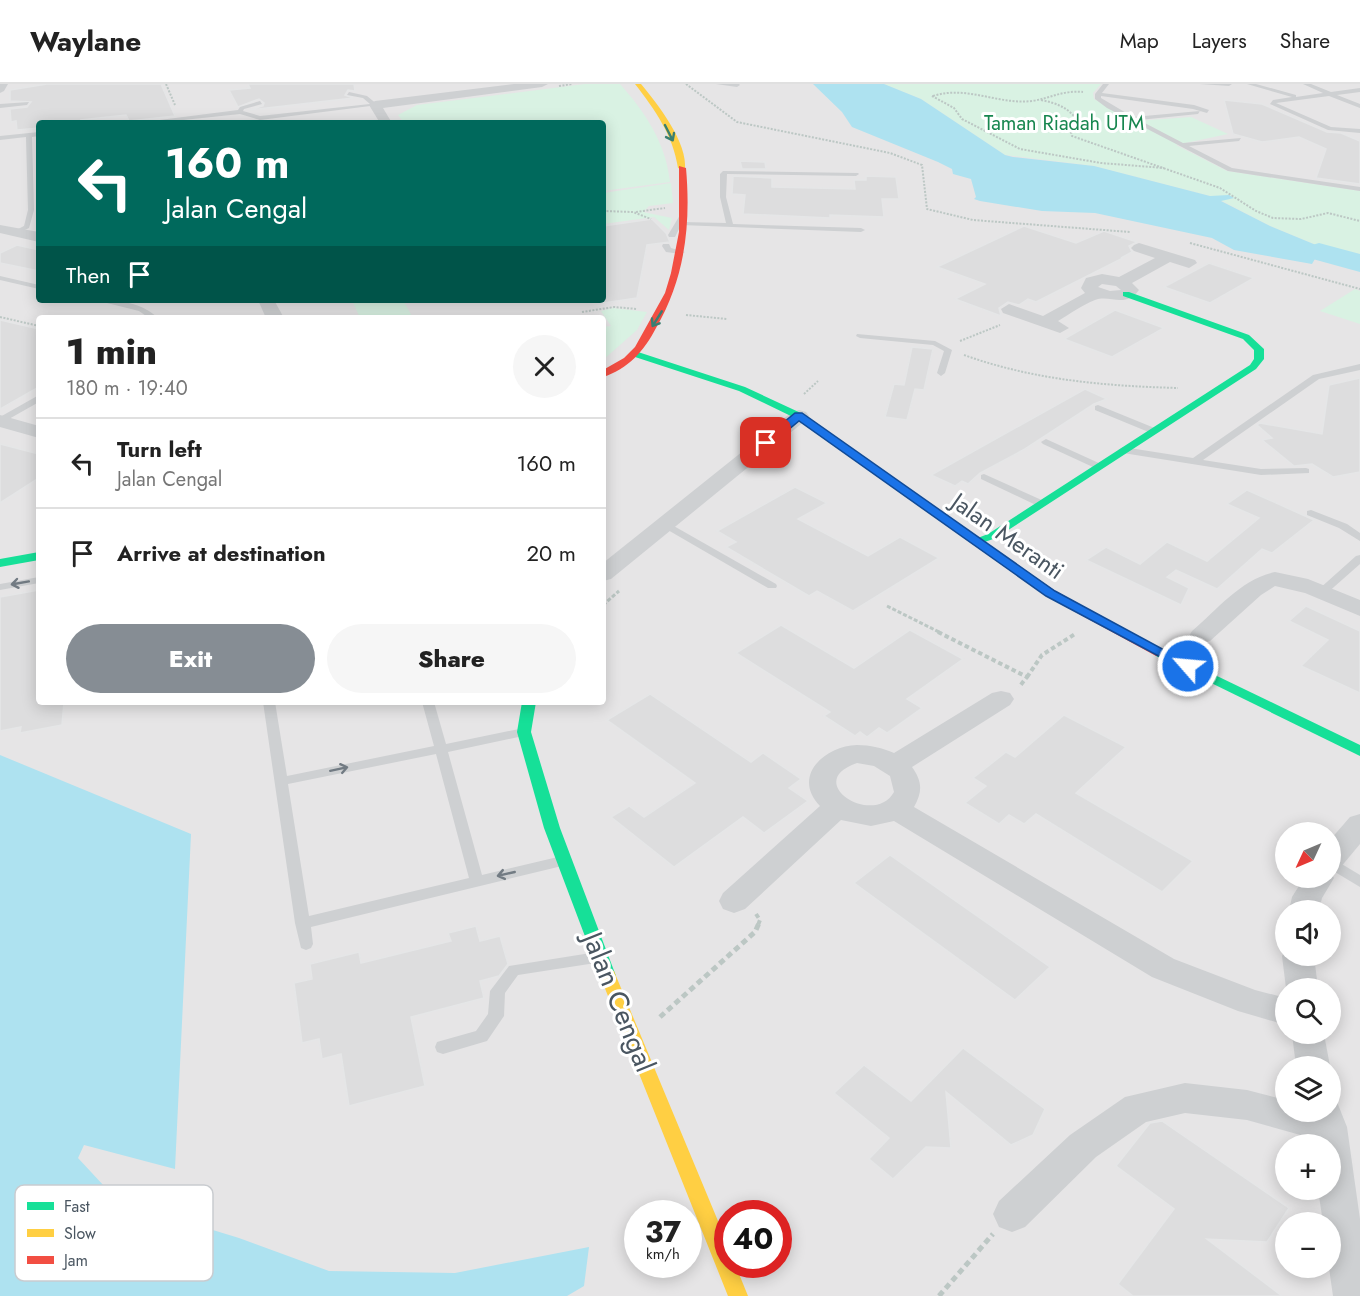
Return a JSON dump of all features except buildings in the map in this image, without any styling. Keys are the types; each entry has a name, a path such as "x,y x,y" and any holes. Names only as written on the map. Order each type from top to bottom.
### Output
{"street":[{"path":"0,89 2,84"},
{"path":"385,120 375,105 542,84"},
{"path":"606,372 635,354 662,312 681,252 684,218 681,156 655,104 638,84"},
{"path":"0,229 36,236"},
{"path":"1137,240 1168,257 1189,263"},
{"path":"1044,322 1096,293 1108,296 1124,288 1168,257"},
{"path":"976,542 992,536 1042,504 1253,367 1259,359 1259,349 1246,337 1124,288"},
{"path":"1008,316 1044,322 1064,329"},
{"name":"Jalan Meranti","path":"635,354 742,389 799,416 1050,593 1098,620 1360,751"},
{"path":"606,572 799,416"},
{"path":"0,421 36,431"},
{"path":"0,563 36,557"},
{"path":"1201,636 1266,581 1276,579 1322,592 1360,609"},
{"path":"895,765 1002,699"},
{"name":"Jalan Cengal","path":"528,705 524,732 563,860 738,1296"},
{"path":"856,754 877,757 895,765 908,783 909,793 904,802 886,814 861,815 837,807 828,799 822,789 820,779 832,762 856,754"},
{"path":"734,901 837,807"},
{"path":"896,809 1163,968 1250,1002 1275,1009"},
{"path":"1341,847 1360,824"},
{"path":"1012,1214 1083,1146 1137,1108 1185,1098 1275,1110"},
{"path":"1327,1122 1353,1296"}],"lane":[{"path":"719,84 737,84"},
{"path":"1106,84 1098,94 1098,99 1109,107 1230,170 1360,188"},
{"path":"1203,84 1223,86 1229,84"},
{"path":"1250,84 1299,98"},
{"path":"1306,84 1360,106"},
{"path":"1360,90 1273,104 1330,129 1360,132"},
{"path":"349,94 365,97 375,105"},
{"path":"1098,94 1211,111 1133,119"},
{"path":"0,106 27,103"},
{"path":"240,112 242,108 260,103"},
{"path":"167,120 240,112 260,117 375,105"},
{"path":"255,120 260,117"},
{"path":"0,138 36,134"},
{"path":"16,232 27,227 35,210 29,135"},
{"path":"1179,145 1239,139"},
{"path":"730,226 723,196 723,174 725,172 856,174"},
{"path":"672,235 684,218 730,226 861,230"},
{"path":"666,246 669,250 681,252"},
{"path":"0,278 36,286"},
{"path":"113,303 142,309 150,315"},
{"path":"860,336 935,343 948,350 941,373"},
{"path":"1194,462 1317,377 1360,367"},
{"path":"0,421 36,400"},
{"path":"1098,408 1154,431"},
{"path":"1046,442 1098,466"},
{"path":"1123,450 1261,471 1306,471"},
{"path":"984,477 1042,504"},
{"path":"1311,513 1343,526 1360,538"},
{"path":"665,524 772,586"},
{"path":"1322,592 1360,558"},
{"path":"0,587 36,581"},
{"path":"269,705 306,944"},
{"path":"429,705 477,881"},
{"path":"282,781 440,747 524,732"},
{"path":"302,923 563,860"},
{"path":"1341,869 1360,882"},
{"path":"443,1047 481,1036 496,1016 498,991 514,970 601,958"}],"path":[{"path":"686,84 737,122 890,153 922,165 927,209 973,220 1137,240"},
{"path":"1041,100 1052,92 1068,90 1098,94"},
{"path":"1170,168 1101,163 1020,149 962,119 954,108 932,96 961,91 997,99 1041,100 1064,105 1079,122 1070,129 1072,136 1170,168 1220,188 1256,211 1273,218 1301,219 1328,213 1360,221"},
{"path":"606,211 633,213 666,208"},
{"path":"633,213 651,219"},
{"path":"1188,242 1360,289"},
{"path":"582,312 614,307 727,319"},
{"path":"965,341 1008,316"},
{"path":"0,317 36,325"},
{"path":"948,350 1023,371 1106,387 1217,389"},
{"path":"887,606 1027,677"},
{"path":"1002,699 1023,684 1042,655 1098,620"},
{"path":"652,1024 755,932 760,920 753,909 734,901"},
{"path":"939,1296 1012,1214"}],"shaded area":[{"path":"0,84 1360,84 1360,1296 0,1296"}],"green space":[{"path":"585,84 620,84 653,129 664,154 670,182 606,191 606,120 402,120 398,115 417,105"},
{"name":"Taman Riadah UTM","path":"884,84 1101,84 1093,93 1094,99 1136,121 1191,117 1228,134 1176,145 1227,171 1360,191 1360,254 1316,245 1270,226 1220,200 1225,196 1210,196 1094,166 1005,155 921,99"},
{"path":"671,183 673,203 649,206 643,212 672,218 669,230 654,217 606,224 606,193"},
{"path":"1355,289 1360,291 1360,324 1320,311"},
{"path":"353,303 405,303 411,315 359,315"},
{"path":"613,308 647,312 637,330 606,357 606,327 611,326 606,315 601,311"}],"water":[{"path":"813,84 884,84 921,99 1005,155 1094,166 1210,196 1229,195 1234,198 1221,201 1270,226 1316,245 1319,252 1312,264 1234,250 1212,238 1095,213 1042,211 980,201 974,199 976,197 971,179 953,174 952,169 938,162 852,127 842,112"},
{"path":"0,755 191,834 175,1169 84,1145 78,1158 103,1185 15,1185 15,1281 213,1281 213,1230 329,1271 455,1273 589,1247 584,1286 567,1296 0,1296"}],"waterway":[{"path":"1319,252 1360,263"}],"traffic: fast":[{"path":"976,541 992,536 1253,367 1259,359 1259,349 1246,337 1126,294"},
{"path":"635,354 742,389 799,416 946,520"},
{"path":"0,563 36,557"},
{"path":"1161,653 1360,751"},
{"path":"528,705 524,732 552,828 608,976"}],"traffic: slow":[{"path":"638,84 672,134 682,168"},
{"path":"608,976 738,1296"}],"traffic: jam":[{"path":"606,372 627,360 643,344 669,293 676,273 683,232 682,168"},
{"path":"946,520 1050,593 1161,653"}],"route":[{"path":"766,443 799,416 1050,593 1188,666"}]}
